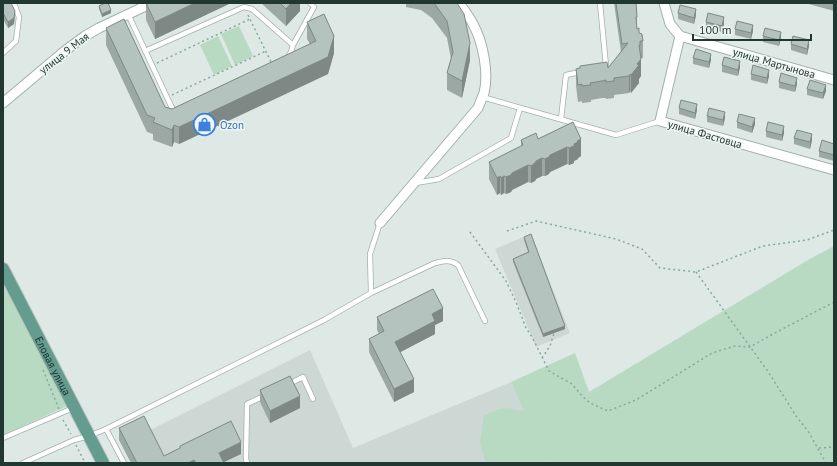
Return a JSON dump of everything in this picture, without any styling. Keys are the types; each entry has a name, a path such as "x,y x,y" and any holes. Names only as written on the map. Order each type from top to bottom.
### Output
{"main road":[{"name":"Еловая улица","path":"3,269 103,463"}],"street":[{"name":"улица 9 Мая","path":"3,103 85,36 152,3"},
{"path":"380,223 478,108 484,92 486,72 484,55 473,24 459,3"},
{"path":"664,3 670,24 680,36"},
{"name":"улица Мартынова","path":"680,36 834,80"},
{"name":"улица Фастовца","path":"680,36 660,121 834,170"}],"lane":[{"path":"3,53 16,41 19,17 12,3"},
{"path":"273,67 285,62 291,52 293,45 316,5 310,3"},
{"path":"600,3 606,66 600,68"},
{"path":"145,52 244,7 252,10 293,45"},
{"path":"128,14 173,109 179,111 182,110"},
{"path":"560,119 566,75 586,71"},
{"path":"482,97 616,135 660,121"},
{"path":"414,183 438,178 511,138 520,108"},
{"path":"371,293 370,254 380,223"},
{"path":"23,463 74,440 89,436 106,428 324,320 371,293 435,263 452,261 458,265 485,321"},
{"path":"282,387 303,376 313,399"},
{"path":"247,463 247,404 268,394"},
{"path":"3,438 74,407"},
{"path":"106,428 124,463"}],"path":[{"path":"244,7 273,67"},
{"path":"152,65 250,19"},
{"path":"167,98 266,51"},
{"path":"507,231 536,221 616,239 642,249 660,268 696,272 763,246 807,240 834,230"},
{"path":"470,232 506,281 526,328 549,371 572,384 590,403 608,411 636,400 712,353 735,346 750,347 834,302"},
{"path":"696,272 769,373 796,416 819,448 826,463"},
{"path":"542,358 550,346 554,333"},
{"path":"41,364 60,413 85,463"},
{"path":"819,448 834,447"}],"shaded area":[{"path":"531,234 570,333 536,347 495,249"},
{"path":"310,350 353,448 511,382 549,463 131,463 146,432"}],"green space":[{"path":"239,26 253,56 235,65 221,34"},
{"path":"218,36 232,66 214,75 200,45"},
{"path":"834,246 834,463 549,463 547,459 548,463 486,463 480,442 484,416 499,409 507,408 524,411 511,382 575,353 589,392 808,260"},
{"path":"3,284 67,406 3,435"}],"building":[{"path":"3,3 11,3 15,11 14,18 8,22 3,13"},
{"path":"108,3 111,10 102,14 99,6"},
{"path":"146,3 195,3 155,22"},
{"path":"280,3 291,3 286,9"},
{"path":"434,3 457,3 464,14 470,43 462,81 447,73 453,52 447,21"},
{"path":"616,3 636,3 637,29 639,28 639,33 642,34 643,41 640,41 639,45 641,59 637,64 639,65 631,75 614,78 614,81 606,82 606,80 590,83 591,85 578,85 576,69 580,68 580,66 607,62 608,68 628,43 622,44"},
{"path":"680,5 696,9 694,18 678,13"},
{"path":"708,13 724,17 722,26 706,22"},
{"path":"324,14 334,36 328,57 179,127 174,125 172,130 153,122 155,118 147,115 106,28 124,19 165,107 172,109 316,41 307,22"},
{"path":"737,21 753,25 751,33 735,29"},
{"path":"765,28 781,32 779,40 763,36"},
{"path":"793,36 809,40 807,49 791,44"},
{"path":"696,49 711,54 709,62 693,58"},
{"path":"724,57 740,61 738,70 722,65"},
{"path":"753,65 769,70 767,78 751,74"},
{"path":"781,73 797,78 795,86 779,82"},
{"path":"810,80 826,85 823,93 807,89"},
{"path":"681,100 697,104 695,113 679,108"},
{"path":"709,108 725,112 723,120 707,116"},
{"path":"739,114 755,118 752,127 737,122"},
{"path":"573,122 581,139 574,144 574,146 569,148 567,147 545,159 542,158 531,166 528,165 512,173 511,175 501,178 500,176 497,178 489,162 523,145 521,140 536,133 538,139"},
{"path":"768,122 784,126 782,135 766,131"},
{"path":"797,130 812,134 810,142 794,138"},
{"path":"822,140 834,144 834,155 819,151"},
{"path":"531,234 565,326 543,334 513,259 529,252 524,237"},
{"path":"433,289 443,308 432,314 435,321 395,342 414,379 394,389 369,339 384,331 377,317"},
{"path":"290,376 300,396 270,411 260,390"},
{"path":"144,416 164,456 180,448 180,446 231,421 241,442 219,453 224,463 196,463 194,460 188,463 137,463 119,428"}],"place":[{"name":"Ozon","path":"204,125"}]}
